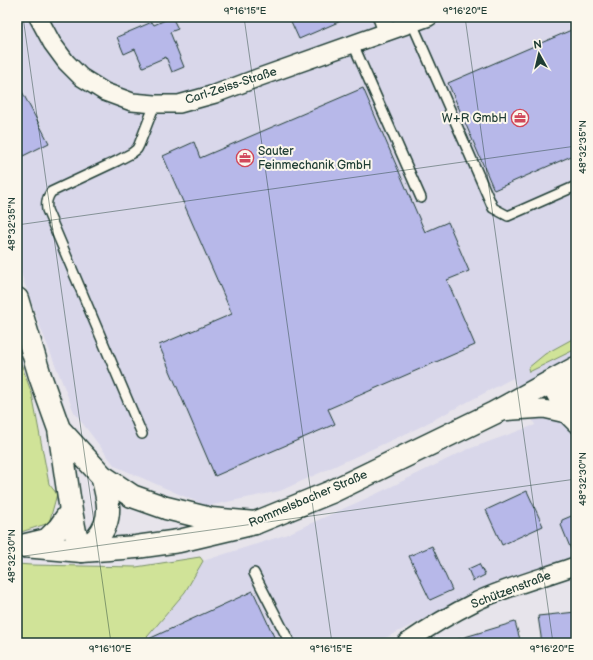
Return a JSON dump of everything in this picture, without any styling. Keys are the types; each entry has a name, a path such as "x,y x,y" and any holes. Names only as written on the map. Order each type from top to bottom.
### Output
{"main road":[{"path":"17,299 40,376 59,429 71,511 75,532 82,551 97,538 109,514 107,496 102,476"},
{"name":"Rommelsbacher Straße","path":"19,546 82,551 136,548 179,541 255,523 332,492 494,413 563,375"},
{"path":"59,429 102,476 132,496 166,508 211,518 255,523"},
{"path":"19,546 47,540 59,528 71,511"}],"street":[{"name":"Carl-Zeiss-Straße","path":"38,17 52,43 66,62 81,77 105,92 132,102 155,104 179,104 215,94 353,44 385,24 412,23 429,17"},
{"path":"563,375 576,398"},
{"path":"563,375 571,420"},
{"path":"494,413 544,409 571,420"},
{"name":"Schützenstraße","path":"406,643 428,628 478,601 572,567 576,567"}],"lane":[{"path":"412,23 493,208 508,216 576,186"},
{"path":"353,44 421,198"},
{"path":"142,434 47,210 46,204 51,192 117,161 137,149 155,104"},
{"path":"254,573 290,643"}],"shaded area":[{"path":"17,17 576,17 576,558 570,559 430,616 375,643 142,643 185,592 203,561 285,535 376,494 466,450 535,425 513,378 416,429 280,491 207,506 115,466 74,412 41,329 17,262"}],"green space":[{"path":"576,337 576,349 529,372 528,368 545,354"},
{"path":"17,353 32,394 49,484 57,494 49,523 18,533 17,533"},
{"path":"200,557 203,561 185,592 142,643 17,643 17,564 136,567"}],"building":[{"path":"172,17 178,29 170,32 184,67 172,72 166,57 143,67 135,49 124,54 117,37 152,22 154,25"},
{"path":"289,17 350,17 299,39"},
{"name":"W+R GmbH","path":"576,28 576,154 494,190 448,83"},
{"path":"17,82 49,143 17,159"},
{"path":"363,88 425,232 448,222 469,271 447,280 475,345 328,409 335,424 215,476 159,345 232,314 163,156 194,142 200,158"},
{"path":"527,491 543,526 502,545 486,510"},
{"path":"576,514 576,557 574,557 561,525 562,520"},
{"path":"432,546 452,590 430,600 409,556"},
{"path":"479,564 485,575 473,581 468,569"},
{"path":"253,591 275,639 266,643 140,643"},
{"path":"576,612 576,643 542,643 538,616"},
{"path":"515,622 521,643 455,643 455,640"}],"place":[{"name":"W+R GmbH","path":"520,118"},
{"name":"Sauter Feinmechanik GmbH","path":"245,158"}]}
